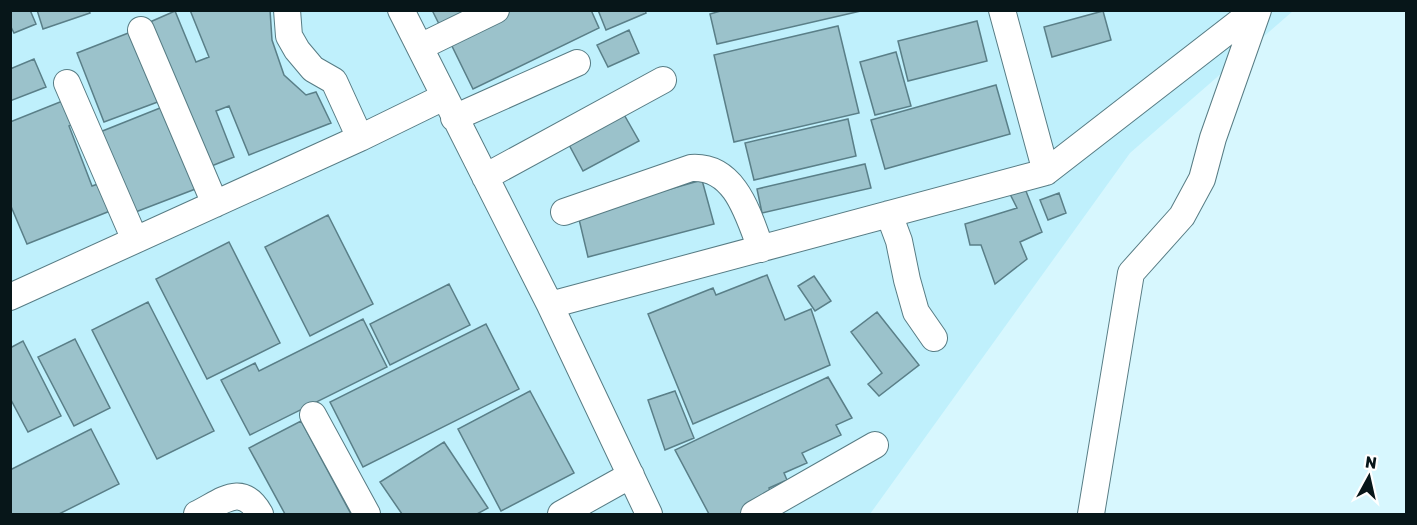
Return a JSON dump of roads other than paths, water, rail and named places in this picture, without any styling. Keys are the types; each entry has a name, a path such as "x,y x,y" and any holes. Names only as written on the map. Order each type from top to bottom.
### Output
{"street":[{"path":"287,10 289,36 313,69 334,81 360,138"},
{"path":"401,10 550,305 649,514"},
{"path":"420,47 496,10"},
{"path":"1002,10 1046,172"},
{"path":"550,305 1046,172 1257,10"},
{"path":"1091,514 1131,273 1182,216 1202,179 1213,138 1257,10"},
{"path":"141,30 215,204"},
{"path":"10,297 360,138 577,63"},
{"path":"485,177 663,80"},
{"path":"67,83 135,240"},
{"path":"564,212 691,168 704,168 715,171 730,184 740,199 761,249"},
{"path":"889,214 899,241 916,312 934,338"},
{"path":"313,415 367,514"},
{"path":"754,514 875,445"},
{"path":"561,514 631,475"},
{"path":"197,514 231,496 239,495 248,498 260,514"}]}
